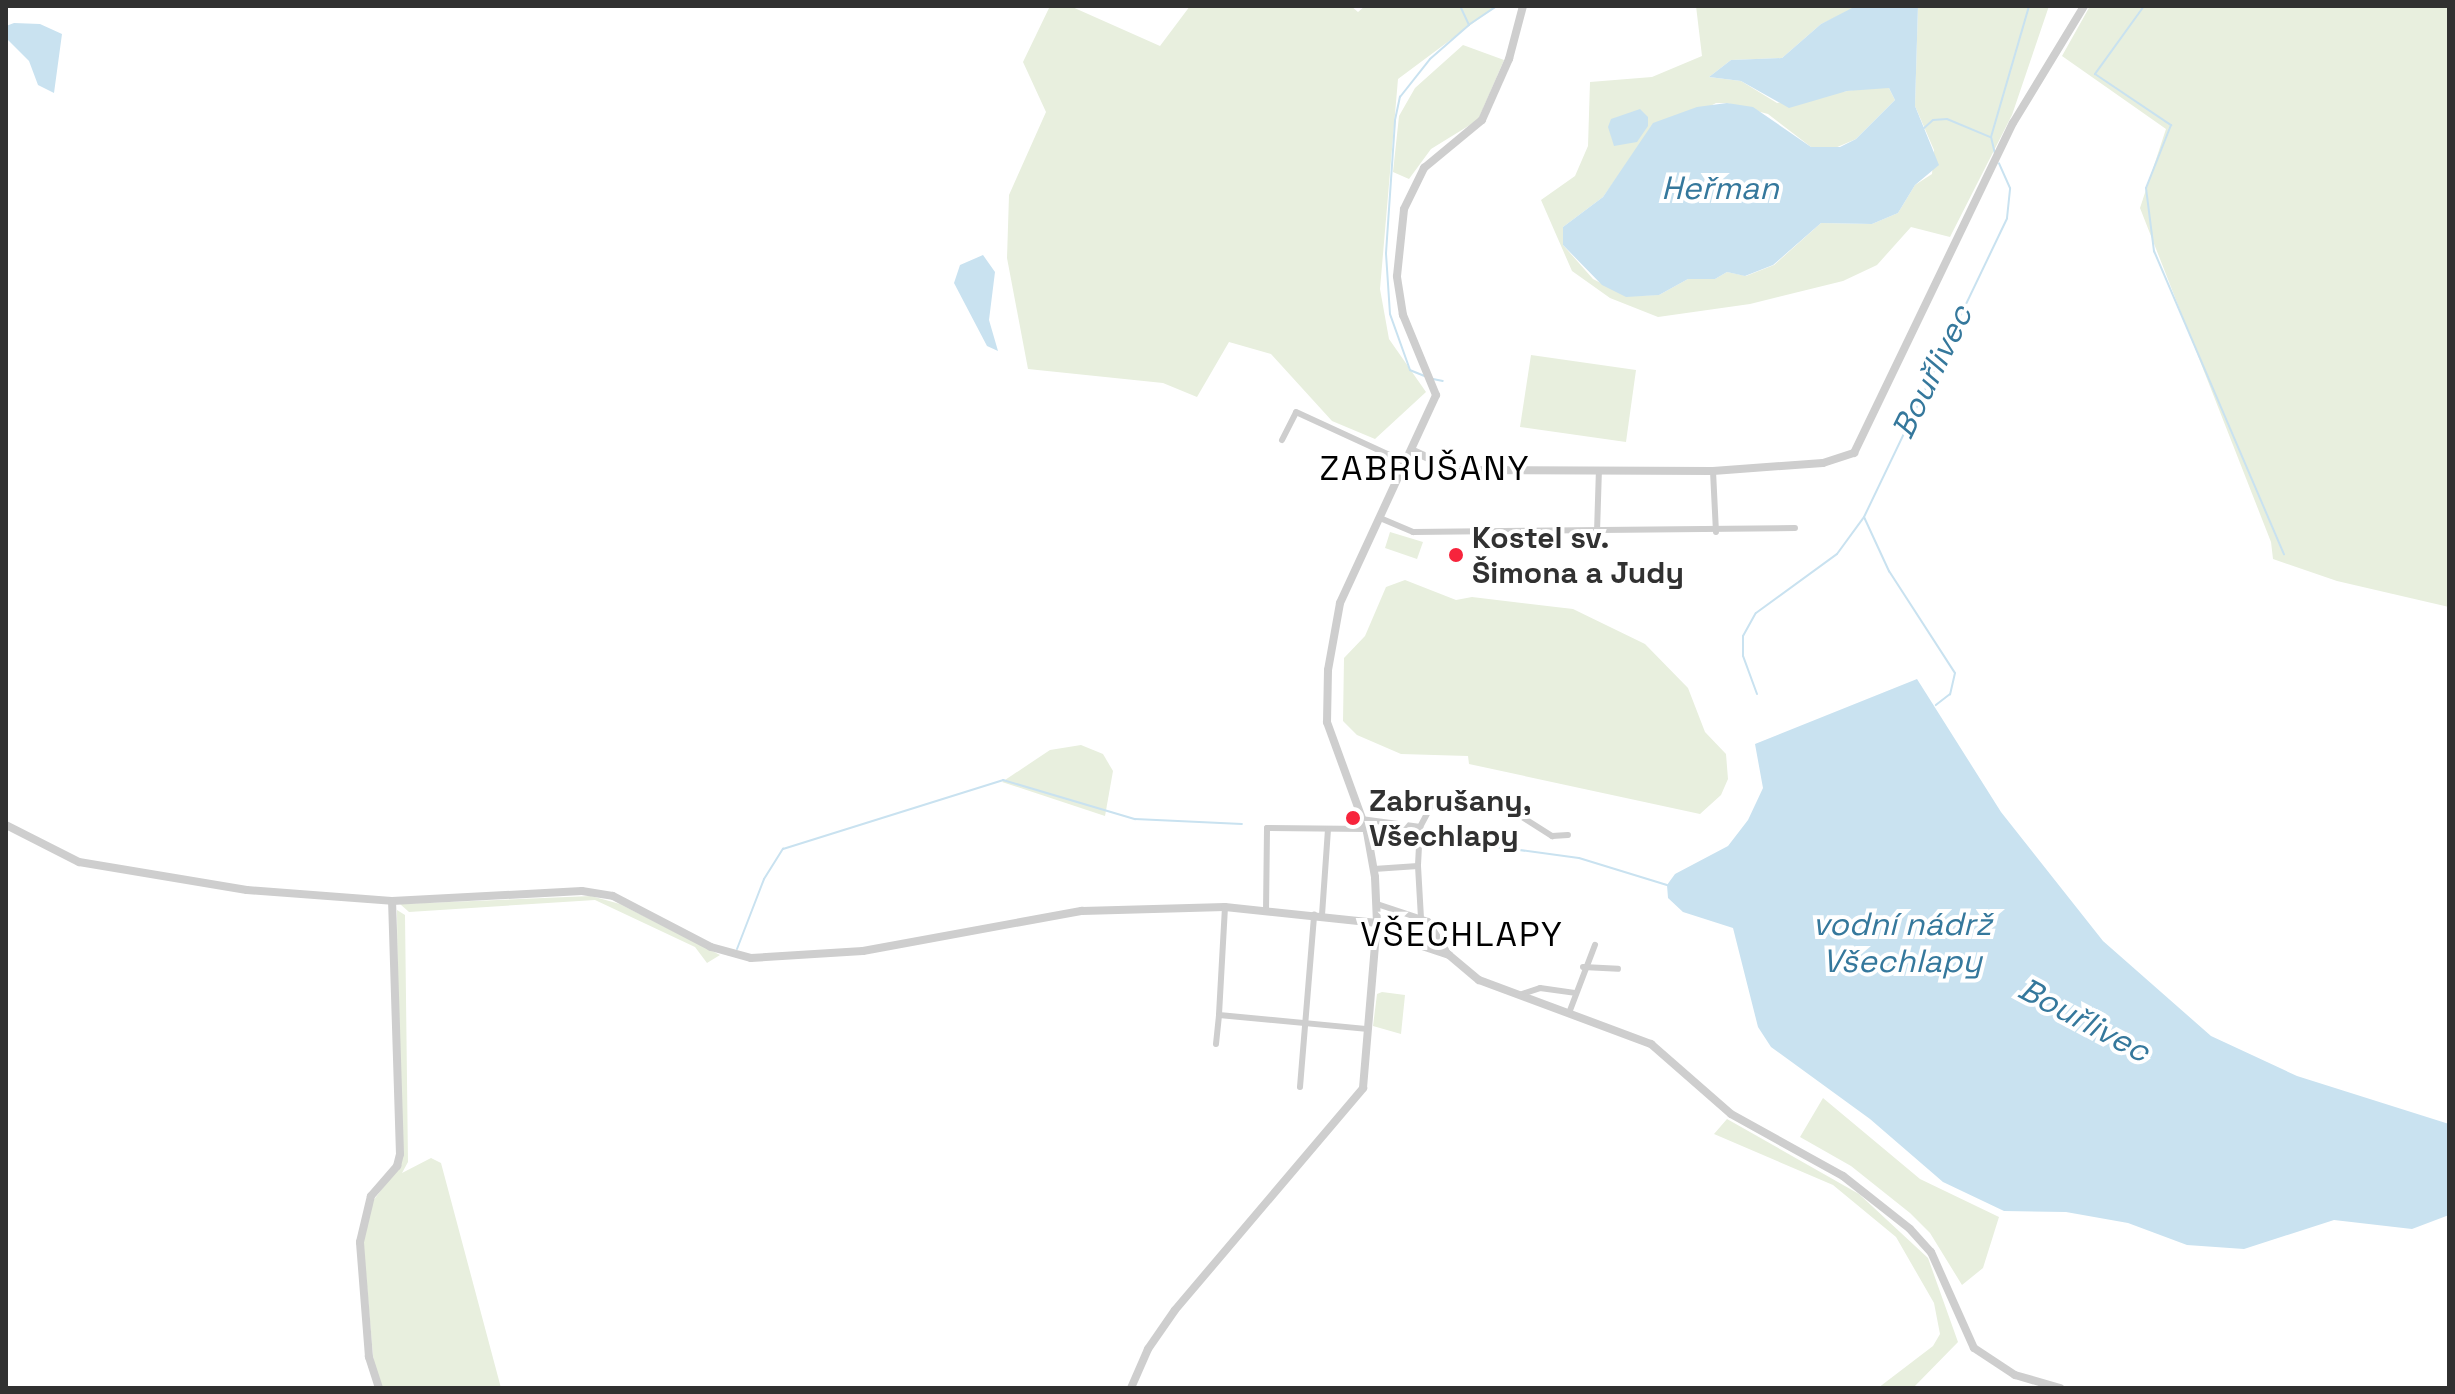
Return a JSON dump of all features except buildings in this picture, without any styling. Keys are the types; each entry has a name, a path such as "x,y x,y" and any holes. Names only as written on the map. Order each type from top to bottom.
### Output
{"street":[{"path":"1131,1388 1148,1349 1175,1310 1363,1088 1377,923 1374,869 1366,829 1332,740 1325,700 1340,603 1413,451 1436,395 1403,315 1397,276 1404,209 1429,161 1482,120 1509,59 1523,6"},
{"path":"1413,451 1455,470 1713,471 1823,463 1854,453 2001,149 2084,6"},
{"path":"1282,440 1296,412 1407,463"},
{"path":"1597,532 1599,470"},
{"path":"1713,471 1716,532"},
{"path":"1380,518 1413,532 1716,532 1795,528"},
{"path":"1568,835 1552,836 1511,810 1450,797 1434,801 1420,827 1418,866 1421,918 1449,955 1479,980 1651,1044 1758,1133 1843,1176 1931,1252 1974,1348 2015,1375 2060,1388"},
{"path":"1361,819 1420,827"},
{"path":"6,825 79,862 126,873 247,890 392,901 582,891 613,896 711,947 751,958 863,951 1082,911 1225,907 1377,923 1395,937 1449,955"},
{"path":"1266,911 1267,828 1366,829"},
{"path":"1300,1087 1328,830"},
{"path":"1374,869 1418,866"},
{"path":"379,1388 369,1357 360,1242 371,1196 397,1166 400,1154 392,901"},
{"path":"1377,904 1421,918"},
{"path":"1216,1044 1225,907"},
{"path":"1569,1013 1583,967 1595,945"},
{"path":"1583,967 1618,969"},
{"path":"1519,995 1540,988 1575,993"},
{"path":"1219,1015 1368,1029"}],"green space":[{"path":"1050,6 1070,6 1160,46 1190,6 1351,6 1358,12 1365,6 1496,6 1398,79 1380,289 1389,339 1426,392 1375,439 1332,421 1271,354 1229,342 1197,397 1163,383 1028,369 1007,258 1009,195 1046,112 1023,62"},
{"path":"1696,6 1859,6 1821,24 1782,58 1731,60 1709,77 1741,81 1777,103 1871,87 1889,88 1895,100 1856,139 1835,148 1811,147 1768,114 1727,103 1716,103 1642,142 1603,197 1563,227 1563,245 1593,279 1626,296 1659,295 1688,279 1715,279 1727,272 1746,276 1774,265 1821,223 1872,224 1898,213 1915,185 1932,174 1934,150 1915,106 1918,6 2049,6 2012,115 1950,237 1911,227 1877,265 1843,281 1750,304 1658,317 1610,298 1572,271 1541,200 1575,176 1588,146 1590,82 1652,77 1702,56"},
{"path":"2090,6 2449,6 2449,607 2337,581 2273,559 2271,542 2140,208 2166,129 2062,56"},
{"path":"1463,45 1504,60 1478,120 1431,149 1409,179 1393,172 1399,116 1415,88"},
{"path":"1531,355 1636,370 1626,442 1520,427"},
{"path":"1390,532 1423,542 1417,559 1385,548"},
{"path":"1405,580 1456,600 1472,597 1573,609 1645,644 1688,688 1705,732 1726,754 1728,779 1721,795 1700,814 1469,764 1468,756 1401,754 1357,735 1343,721 1344,658 1365,636 1386,587"},
{"path":"1081,745 1103,754 1113,771 1105,816 1002,782 1050,750"},
{"path":"591,896 620,904 720,955 707,963 695,947 595,900 409,912 400,904"},
{"path":"397,910 405,915 408,1162 402,1173 431,1158 441,1163 501,1388 382,1388 374,1367 363,1240 372,1202 399,1167"},
{"path":"1377,994 1405,995 1401,1034 1373,1026"},
{"path":"1823,1098 1920,1179 1999,1217 1983,1268 1962,1285 1930,1233 1910,1213 1851,1166 1800,1137"},
{"path":"1727,1119 1859,1194 1928,1258 1958,1342 1913,1388 1878,1388 1933,1346 1940,1334 1934,1303 1896,1237 1833,1185 1714,1134"}],"water":[{"name":"Heřman","path":"1918,6 1915,106 1939,165 1915,185 1898,213 1872,224 1821,223 1773,265 1745,276 1727,272 1715,279 1688,279 1659,295 1626,297 1602,285 1563,245 1563,227 1603,197 1653,123 1697,107 1727,103 1753,107 1811,147 1840,147 1856,139 1895,100 1889,88 1847,91 1789,108 1741,81 1709,77 1731,60 1782,58 1821,24 1854,7"},
{"path":"14,23 40,24 62,34 54,93 38,85 29,61 6,38 6,26"},
{"path":"1640,109 1648,117 1648,126 1637,142 1614,146 1608,127 1611,119"},
{"path":"983,255 995,272 989,320 998,351 987,346 954,283 960,265"},
{"name":"vodní nádrž Všechlapy","path":"1917,679 2001,812 2103,941 2211,1036 2297,1076 2449,1124 2449,1215 2412,1229 2334,1220 2244,1249 2187,1245 2128,1223 2066,1212 2004,1211 1943,1182 1870,1119 1771,1047 1758,1027 1733,928 1683,912 1668,898 1667,885 1675,874 1728,846 1748,820 1763,788 1755,744"}],"waterway":[{"path":"1427,377 1410,370 1390,314 1386,253 1395,120 1400,97 1430,59 1469,25 1460,6"},
{"path":"1470,24 1497,6"},
{"name":"Bouřlivec","path":"1995,154 1991,137 2029,6"},
{"path":"2144,6 2095,74 2171,125 2146,188 2154,251 2284,554"},
{"path":"1923,129 1933,120 1947,119 1990,137"},
{"name":"Bouřlivec","path":"1757,694 1743,656 1743,636 1756,613 1837,554 1864,517 2007,218 2010,188 1999,163"},
{"path":"1433,379 1443,381"},
{"path":"1864,517 1889,571 1955,673 1950,694 1936,705"},
{"path":"737,949 764,879 783,849 1003,780 1135,819 1242,824"},
{"path":"1437,839 1579,858 1667,885"}],"place":[{"name":"Kostel sv. Šimona a Judy","path":"1456,555"},
{"name":"Zabrušany, Všechlapy","path":"1353,818"}],"district":[{"name":"ZABRUŠANY","path":"1425,469"},
{"name":"VŠECHLAPY","path":"1462,935"}]}
